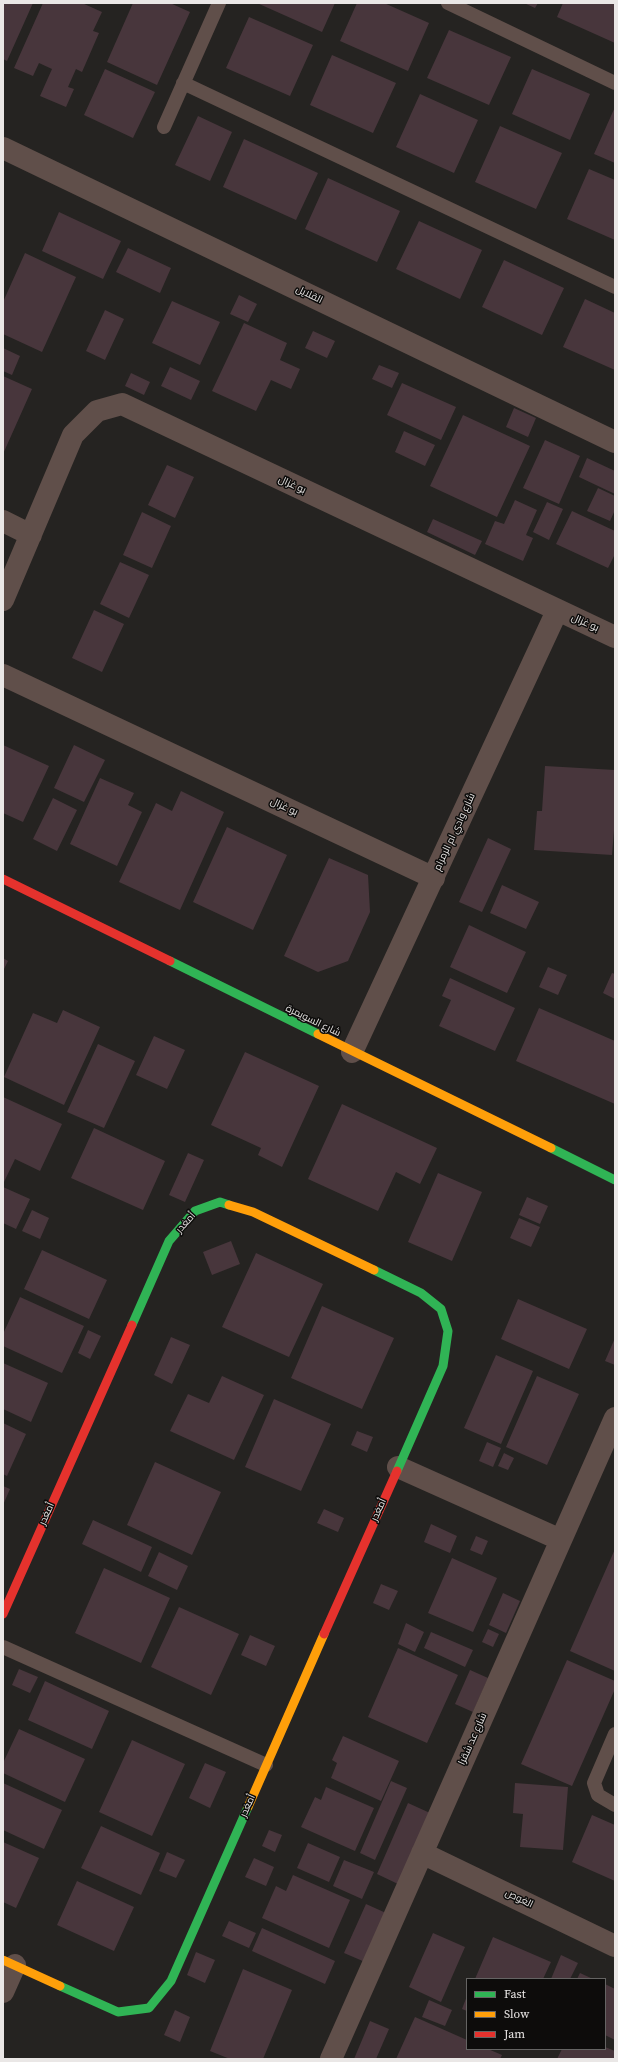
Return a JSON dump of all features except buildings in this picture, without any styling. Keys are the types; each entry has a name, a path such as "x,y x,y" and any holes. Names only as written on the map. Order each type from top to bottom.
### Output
{"street":[{"name":"القلايل","path":"3,148 615,442"},
{"name":"بو غزال","path":"3,600 73,435 96,411 122,404 557,611 615,637"},
{"path":"3,521 31,535"},
{"name":"شارع وادي ام الرمرام","path":"352,1052 557,611"},
{"name":"بو غزال","path":"3,675 434,878"},
{"name":"شارع السويمرة","path":"3,879 352,1052 615,1180"},
{"name":"أمغدر","path":"3,1614 169,1241 195,1211 220,1202 253,1212 421,1293 441,1309 448,1331 443,1366 170,1981 149,2008 118,2012 9,1962 3,1992"},
{"name":"شارع عد شقرا","path":"331,2059 615,1418"},
{"path":"398,1467 561,1540"},
{"name":"الغوص","path":"422,1853 615,1946"}],"lane":[{"path":"164,127 219,3"},
{"path":"448,3 615,83"},
{"path":"183,83 615,287"},
{"path":"3,1647 266,1765"},
{"path":"615,1734 594,1783 598,1795 615,1805"}],"traffic: fast":[{"path":"170,961 318,1034"},
{"path":"551,1148 615,1180"},
{"path":"132,1325 169,1241 195,1211 220,1202 229,1205"},
{"path":"374,1270 421,1293 441,1309 448,1331 443,1366 397,1471"},
{"path":"60,1986 118,2012 149,2008 171,1981 248,1807"}],"traffic: slow":[{"path":"318,1034 551,1148"},
{"path":"229,1205 253,1212 374,1270"},
{"path":"248,1807 324,1634"},
{"path":"3,1960 60,1986"}],"traffic: jam":[{"path":"3,879 170,961"},
{"path":"3,1614 132,1325"},
{"path":"324,1634 397,1471"}]}
